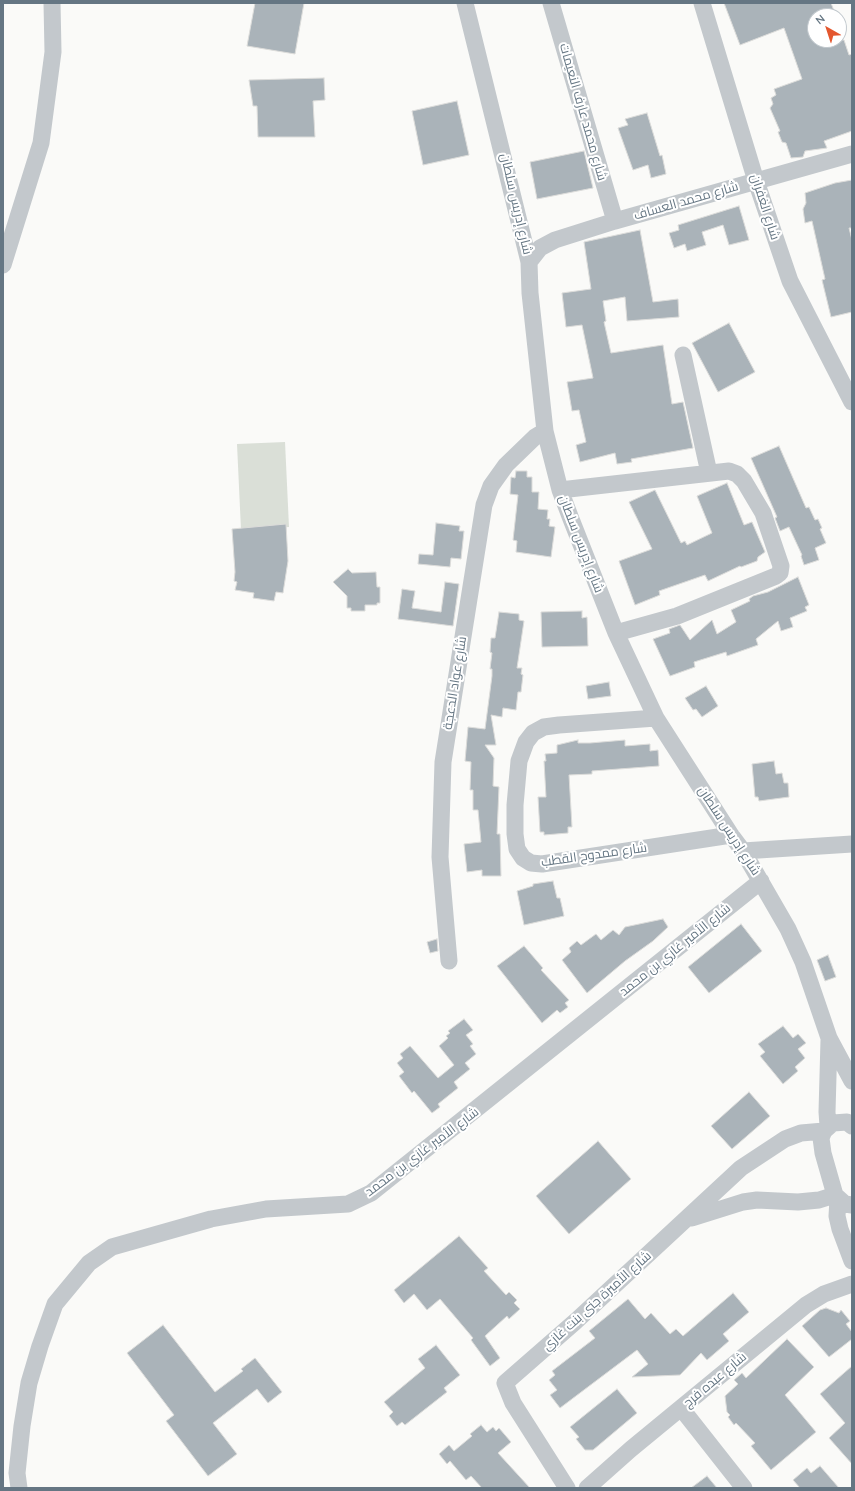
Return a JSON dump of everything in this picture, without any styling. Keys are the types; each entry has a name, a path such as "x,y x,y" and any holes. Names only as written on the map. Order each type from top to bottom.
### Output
{"street":[{"path":"3,265 41,143 53,52 52,3"},
{"name":"شارع إدريس سلطان","path":"465,3 530,262 530,293 545,431 560,490 616,633 656,718 731,835 743,851 788,929 803,962 829,1038 852,1081"},
{"name":"شارع محمد عارف النعيمات","path":"551,3 614,221"},
{"name":"شارع الغفران","path":"702,3 756,181 790,281 852,402"},
{"name":"شارع محمد العساف","path":"530,262 540,248 555,240 614,221 852,154"},
{"path":"683,355 709,473"},
{"name":"شارع عواد الدعجة","path":"449,960 440,857 443,762 484,505 491,486 506,465 531,441 545,431"},
{"path":"560,490 729,471 737,474 747,486 763,513 777,551 781,566 780,573 771,580 677,616 616,633"},
{"name":"شارع ممدوح القطب","path":"656,718 559,725 544,727 533,733 526,742 518,761 515,805 515,834 517,849 523,858 531,863 542,864 731,835"},
{"path":"743,851 852,844"},
{"name":"شارع الأمير غازي بن محمد","path":"19,1488 17,1472 22,1426 29,1383 40,1346 55,1304 88,1263 112,1247 211,1219 266,1209 348,1204 371,1194 761,881"},
{"name":"شارع إدريس سلطان","path":"829,1038 826,1129 821,1138 823,1152 842,1200"},
{"name":"شارع الأميرة جنى بنت غازي","path":"567,1488 513,1403 505,1383 576,1321 742,1168 785,1139 801,1133 826,1129 838,1122 847,1122 852,1126"},
{"name":"شارع الأميرة جنى بنت غازي","path":"688,1219 743,1202 757,1200 798,1202 842,1200"},
{"path":"842,1200 838,1216 840,1229 852,1261"},
{"name":"شارع عبده فرج","path":"587,1488 806,1304 824,1294 852,1284"},
{"path":"681,1408 744,1488"}],"shaded area":[{"path":"285,442 289,527 241,530 237,444"}],"building":[{"path":"255,3 304,3 295,54 247,46"},
{"path":"724,3 831,3 833,8 807,8 807,48 847,48 849,55 852,54 852,131 824,141 827,148 805,151 803,157 791,158 786,143 782,142 778,132 780,131 770,108 773,104 771,98 776,95 774,89 802,79 784,28 740,45"},
{"path":"324,78 325,100 313,101 315,137 258,137 257,106 253,106 249,80"},
{"path":"457,101 469,155 423,165 412,111"},
{"path":"647,113 660,156 662,155 666,174 651,178 648,165 633,170 618,128 628,125 625,119"},
{"path":"584,151 593,188 537,199 530,162"},
{"path":"852,180 852,228 849,228 852,240 852,312 831,317 822,280 825,279 812,221 805,223 803,209 806,203 805,193 835,183"},
{"path":"739,206 749,240 729,245 723,225 702,232 706,245 687,251 685,244 674,248 669,233 679,230 678,225"},
{"path":"640,230 653,302 678,299 679,317 627,321 625,297 603,301 606,321 604,322 611,353 663,345 672,404 683,402 693,448 631,459 632,462 617,464 615,453 580,462 576,445 586,442 579,410 572,411 567,382 593,378 582,325 566,327 562,293 591,289 584,242"},
{"path":"729,323 755,372 718,392 692,343"},
{"path":"779,446 806,508 809,507 815,520 818,519 822,528 820,529 826,543 815,548 819,560 804,565 802,555 789,527 780,531 775,518 777,517 751,458"},
{"path":"516,471 527,471 527,477 532,477 532,492 539,492 538,509 548,510 547,519 550,519 549,526 555,527 551,557 516,552 517,541 513,540 518,495 510,494 511,477 515,478"},
{"path":"727,483 744,525 752,522 765,552 758,557 757,561 741,567 740,566 708,581 705,575 659,591 660,595 635,605 619,561 652,549 629,502 655,490 681,543 685,541 687,545 712,533 697,496"},
{"path":"436,523 460,526 459,531 464,531 461,559 451,558 450,567 418,564 419,554 433,555"},
{"path":"286,524 288,561 283,593 276,592 274,601 253,598 254,593 235,590 237,582 234,581 235,572 232,529"},
{"path":"348,569 352,573 376,572 377,587 380,587 380,603 377,603 377,605 365,605 365,611 351,611 351,608 347,608 347,596 333,582"},
{"path":"798,577 809,605 805,607 807,611 790,618 793,627 781,631 778,621 756,639 758,645 727,656 726,652 694,662 695,667 670,676 653,639 670,633 669,629 680,625 690,640 712,620 717,634 736,622 731,610 750,601 749,599 753,596 768,592"},
{"path":"445,582 459,584 453,626 398,619 402,589 415,591 412,608 441,612"},
{"path":"582,611 582,618 587,617 588,646 542,647 541,612"},
{"path":"499,612 519,614 519,620 524,621 517,668 522,668 521,674 523,675 521,692 518,692 516,710 503,708 502,717 491,715 496,745 485,745 494,758 493,786 499,787 497,834 500,834 501,876 482,876 482,870 467,872 464,844 481,842 478,810 473,810 473,790 470,790 471,762 465,761 468,727 485,729 492,676 492,669 490,669 492,653 490,652 491,638 495,638"},
{"path":"609,682 611,696 588,699 586,686"},
{"path":"706,686 718,706 702,717 696,709 693,710 685,698"},
{"path":"578,740 578,743 625,740 625,746 650,744 650,751 658,750 659,766 592,771 592,774 569,775 572,827 568,827 568,833 544,835 544,832 540,832 538,797 546,797 545,754 557,753 557,745"},
{"path":"774,761 776,774 782,773 784,783 788,783 789,797 759,801 758,797 755,797 752,764"},
{"path":"553,881 557,898 560,898 564,916 524,925 517,891 533,886 533,884"},
{"path":"663,919 668,927 653,941 625,961 587,993 562,960 571,952 569,948 577,941 581,945 596,934 601,940 613,930 619,935 625,927"},
{"path":"741,924 762,951 709,993 688,967"},
{"path":"437,939 438,951 430,953 427,942"},
{"path":"524,946 543,968 541,970 569,1000 565,1003 568,1007 560,1013 557,1010 542,1023 497,966"},
{"path":"828,955 836,977 825,981 817,960"},
{"path":"464,1019 473,1030 466,1035 473,1044 470,1046 476,1054 465,1063 470,1069 454,1082 458,1088 438,1104 440,1107 432,1113 414,1091 412,1093 399,1076 404,1072 397,1063 403,1058 400,1054 410,1046 438,1078 454,1065 439,1046 448,1038 446,1036 450,1033 448,1031"},
{"path":"783,1026 793,1038 798,1034 806,1043 798,1049 805,1058 795,1067 798,1071 783,1084 760,1056 765,1052 758,1044"},
{"path":"749,1092 770,1116 732,1149 711,1126"},
{"path":"598,1141 631,1179 569,1234 536,1196"},
{"path":"459,1236 488,1268 484,1271 506,1295 509,1292 517,1300 514,1303 520,1309 509,1319 507,1316 485,1336 500,1358 490,1366 471,1340 473,1338 440,1299 427,1310 414,1294 404,1303 394,1290"},
{"path":"733,1293 749,1312 723,1334 729,1341 707,1360 701,1353 680,1375 632,1377 648,1364 637,1350 560,1408 550,1395 557,1390 549,1380 555,1375 552,1371 595,1338 589,1331 628,1299 645,1319 651,1313 670,1334 676,1329 683,1336"},
{"path":"826,1308 839,1313 841,1310 850,1321 846,1324 852,1332 852,1339 829,1357 802,1326 820,1310"},
{"path":"163,1325 215,1392 243,1371 241,1369 255,1358 282,1392 268,1403 257,1389 213,1423 237,1454 208,1476 166,1421 174,1415 127,1353"},
{"path":"787,1339 814,1367 785,1395 816,1432 771,1470 751,1446 755,1443 736,1423 734,1425 728,1417 730,1415 727,1412 725,1396 738,1384 734,1380 742,1373 746,1378"},
{"path":"436,1345 460,1375 444,1388 447,1392 405,1425 402,1422 397,1426 389,1416 393,1412 384,1402 425,1368 418,1359"},
{"path":"852,1366 852,1464 829,1438 845,1423 820,1394"},
{"path":"617,1389 637,1413 593,1450 585,1450 576,1439 579,1437 570,1427"},
{"path":"481,1425 487,1432 493,1427 496,1431 499,1428 511,1442 498,1453 530,1488 482,1488 471,1476 466,1480 450,1461 447,1464 439,1454 449,1445 454,1451 472,1436 470,1434"},
{"path":"820,1466 839,1488 800,1488 793,1480 807,1468 811,1473"},
{"path":"707,1476 717,1488 691,1488"}]}
